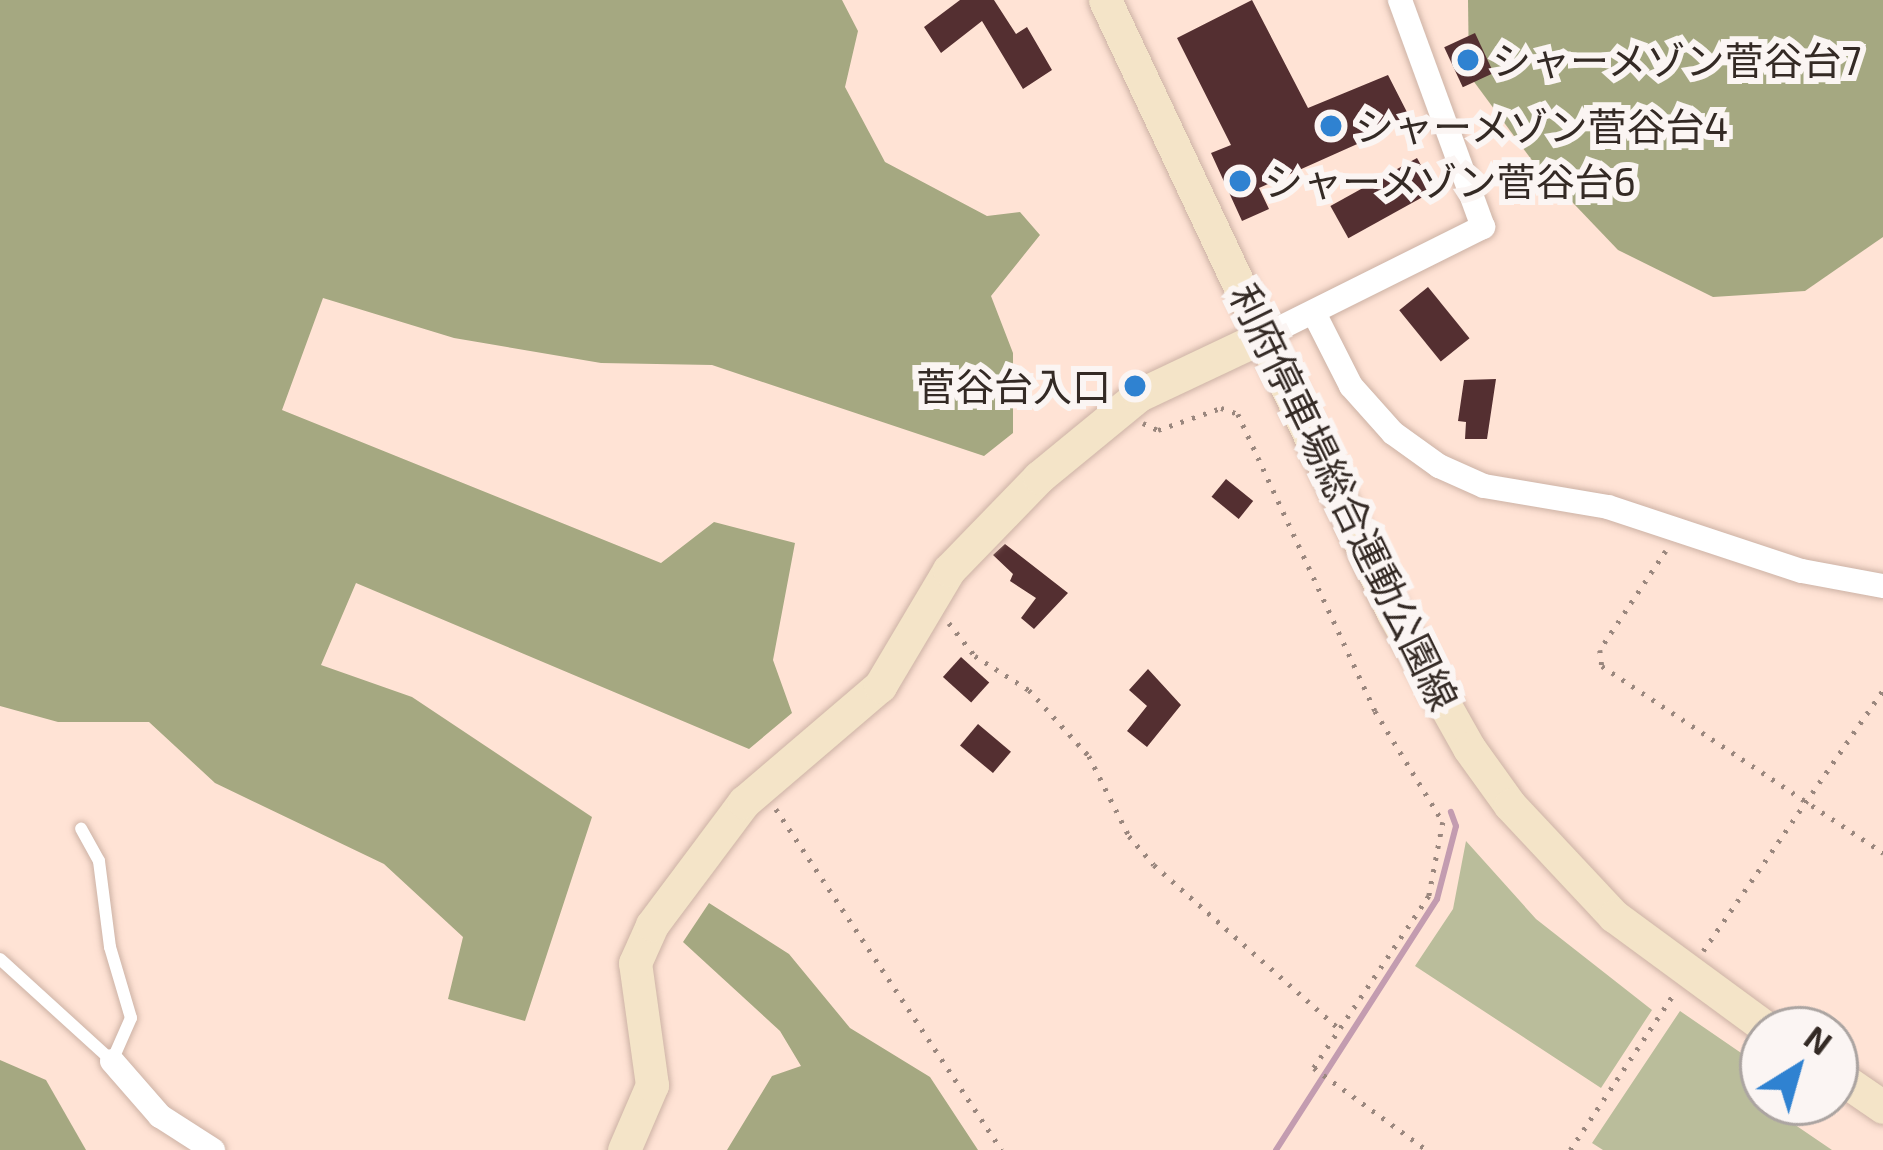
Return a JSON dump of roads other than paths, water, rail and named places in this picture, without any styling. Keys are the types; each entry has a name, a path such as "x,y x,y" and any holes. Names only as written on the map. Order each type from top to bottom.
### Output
{"main road":[{"name":"利府停車場総合運動公園線","path":"1105,0 1393,613 1468,748 1563,866 1687,974 1739,1010"},
{"path":"625,1150 652,1085 633,979 641,945 760,783 880,686 928,605 999,515 1117,410 1264,335"}],"street":[{"path":"1264,335 1483,227 1400,0"},
{"path":"1314,313 1351,386 1393,433 1439,466 1484,486 1680,529 1802,571 1883,586"},
{"path":"112,1060 160,1117 213,1150"}],"lane":[{"path":"0,959 112,1060 131,1018 110,947 99,861 81,830"}],"waterway":[{"path":"1276,1150 1437,899 1456,826 1451,812"}],"place":[{"name":"シャーメゾン菅谷台7","path":"1468,60"},
{"name":"シャーメゾン菅谷台4","path":"1331,126"},
{"name":"シャーメゾン菅谷台6","path":"1240,181"},
{"name":"菅谷台入口","path":"1135,386"}]}
